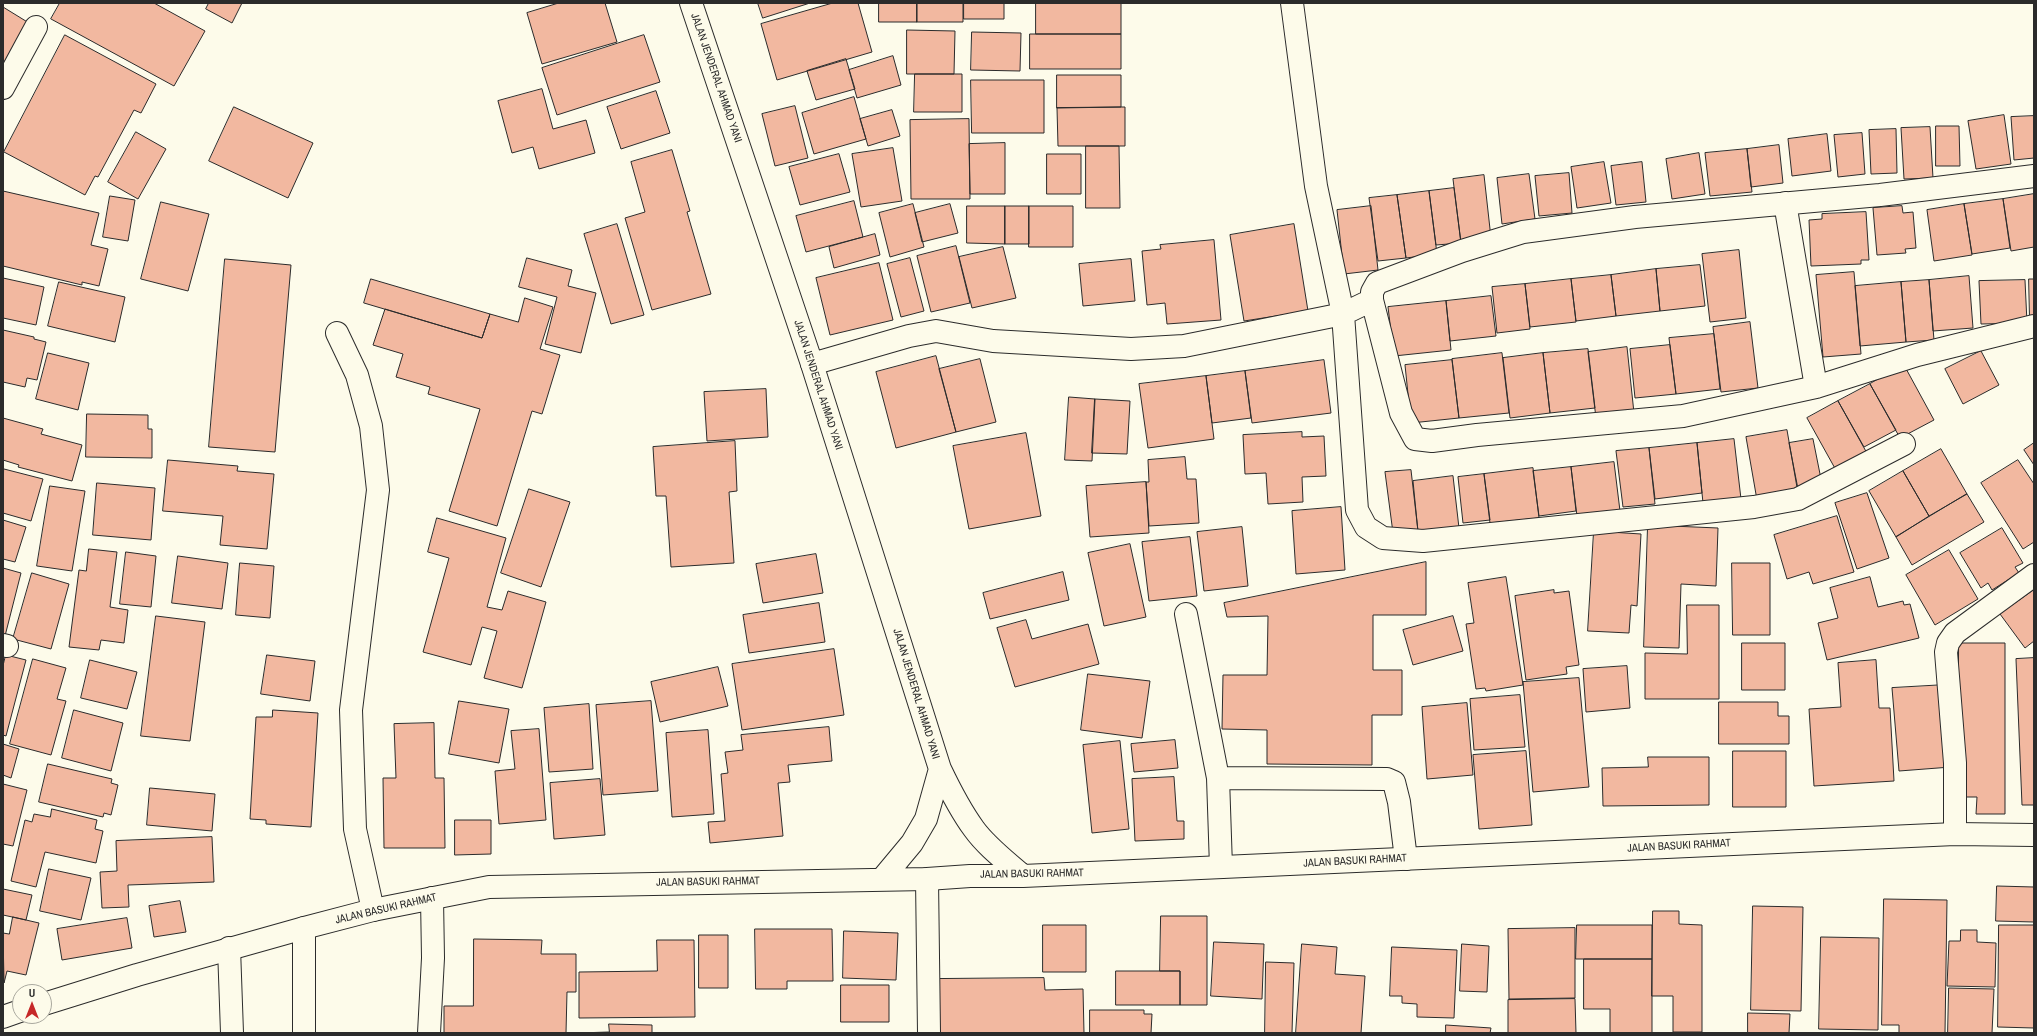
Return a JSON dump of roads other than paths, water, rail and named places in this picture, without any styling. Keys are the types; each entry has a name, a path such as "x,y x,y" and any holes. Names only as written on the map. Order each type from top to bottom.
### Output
{"main road":[{"name":"JALAN JENDERAL AHMAD YANI","path":"690,3 812,364 940,769 956,803 974,830 1023,876"},
{"path":"1292,3 1316,186 1343,314 1357,510 1366,527 1383,538 1423,541 1754,507 1798,499 1904,444"},
{"path":"3,88 36,27"},
{"path":"2034,176 1880,195 1635,217 1523,232 1462,251 1377,283 1372,292 1372,300 1401,414 1415,439 1432,441 1485,434 1683,416 1816,387 1917,355 2034,326"},
{"path":"1785,203 1816,387"},
{"path":"812,364 909,336 936,331 993,341 1131,349 1184,346 1343,314 1372,300"},
{"path":"337,333 357,375 371,426 378,490 351,710 355,829 373,910"},
{"path":"1955,834 1954,763 1946,652 1948,643 1955,633 2034,575"},
{"path":"1186,614 1218,778 1221,867"},
{"name":"JALAN JENDERAL AHMAD YANI","path":"882,879 912,843 926,819 940,769"},
{"path":"1218,778 1387,779 1394,782 1399,802 1406,859"},
{"name":"JALAN BASUKI RAHMAT","path":"52,1002 229,948 304,928 373,910 489,887 1023,876 1955,834 2034,835"},
{"path":"927,879 929,1033"},
{"path":"429,1033 433,958 432,898"},
{"path":"304,928 304,1033"},
{"path":"229,948 232,1033"}]}
